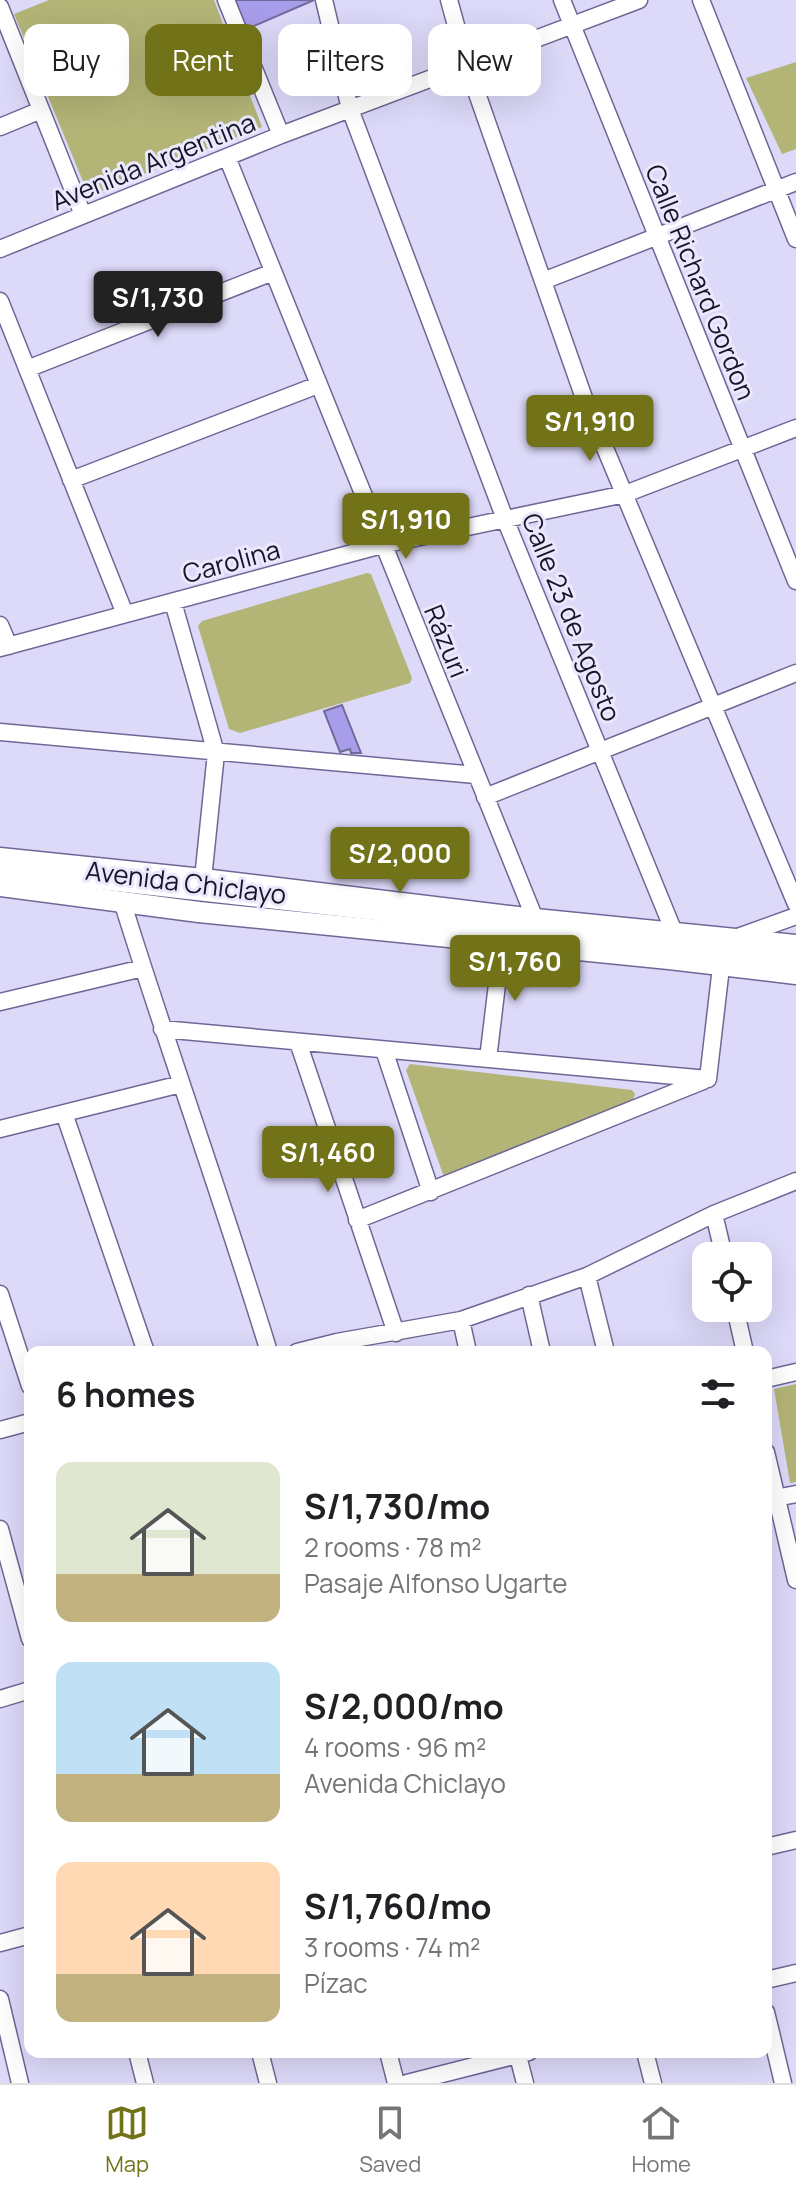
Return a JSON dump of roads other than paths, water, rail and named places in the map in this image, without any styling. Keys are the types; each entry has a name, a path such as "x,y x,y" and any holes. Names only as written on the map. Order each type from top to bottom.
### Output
{"main road":[{"name":"Avenida Chiclayo","path":"0,858 674,932 796,974"},
{"name":"Avenida Chiclayo","path":"0,886 199,912 669,959 796,945"}],"street":[{"path":"14,0 0,6 83,215"},
{"path":"226,0 281,135"},
{"name":"Calle 23 de Agosto","path":"324,0 350,109 505,519 674,932"},
{"path":"449,0 456,24"},
{"name":"Calle Richard Gordon","path":"562,0 796,581"},
{"name":"Avenida Argentina","path":"541,38 639,0"},
{"path":"701,0 796,239"},
{"name":"Avenida Argentina","path":"0,249 281,135 428,80"},
{"path":"478,96 584,398 796,904"},
{"path":"0,127 41,110"},
{"name":"Rázuri","path":"227,157 535,919"},
{"path":"543,281 796,182"},
{"path":"27,369 273,272"},
{"path":"0,301 125,614"},
{"path":"71,480 318,385"},
{"name":"Carolina","path":"4,647 382,545 625,494 796,428"},
{"path":"173,602 216,753 203,879"},
{"path":"0,625 4,647"},
{"path":"485,797 796,673"},
{"path":"0,732 476,775"},
{"name":"Avenida Chiclayo","path":"0,870 796,959"},
{"path":"122,901 162,1029 228,1218 267,1346"},
{"path":"708,1079 728,953 796,916"},
{"path":"488,1059 502,943"},
{"path":"0,1002 143,968"},
{"path":"162,1029 708,1079"},
{"path":"298,1042 396,1333"},
{"path":"384,1050 431,1192"},
{"path":"357,1220 708,1079"},
{"path":"0,1129 181,1084"},
{"path":"64,1113 144,1346"},
{"path":"342,1346 461,1320 587,1276 714,1214 796,1181"},
{"path":"714,1214 721,1242"},
{"path":"587,1276 604,1346"},
{"path":"0,1294 24,1368"},
{"path":"529,1295 541,1346"},
{"path":"461,1320 467,1346"},
{"path":"738,1322 744,1346"},
{"path":"772,1378 796,1372"},
{"path":"0,1430 24,1424"},
{"path":"772,1483 796,1580"},
{"path":"775,1498 796,1494"},
{"path":"0,1529 24,1617"},
{"path":"0,1699 24,1692"},
{"path":"772,1846 796,1840"},
{"path":"0,1943 24,1937"},
{"path":"772,1979 796,1973"},
{"path":"0,1999 20,2083"},
{"path":"772,2037 783,2083"},
{"path":"139,2058 145,2083"},
{"path":"262,2058 268,2083"},
{"path":"390,2058 396,2083"},
{"path":"407,2083 502,2058"},
{"path":"522,2058 525,2083"},
{"path":"647,2058 653,2083"}]}
